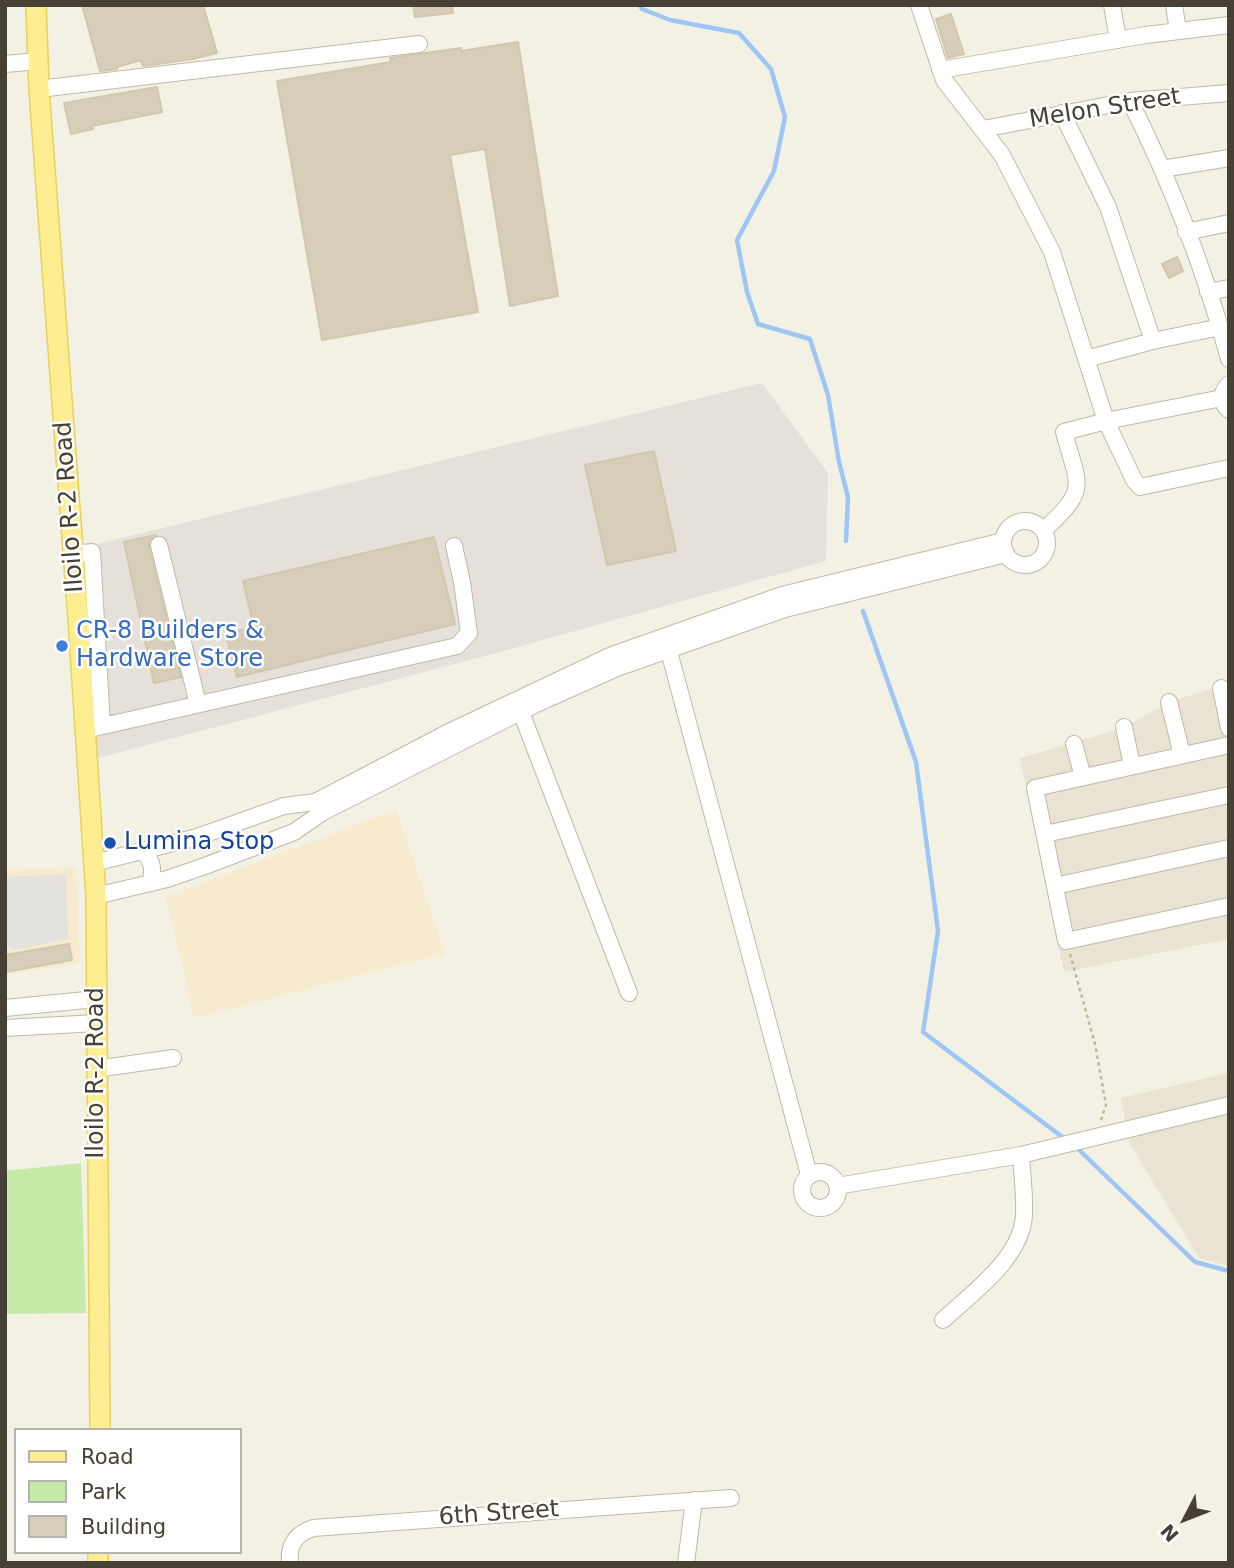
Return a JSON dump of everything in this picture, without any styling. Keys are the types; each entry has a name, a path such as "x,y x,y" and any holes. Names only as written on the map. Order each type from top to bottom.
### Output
{"main road":[{"name":"Iloilo R-2 Road","path":"36,5 39,89 73,554 94,728 100,1428"}],"street":[{"path":"1112,5 1118,40"},
{"path":"1174,5 1178,31"},
{"path":"923,6 944,80 1002,155 1052,252 1106,421 1134,480 1140,487 1229,468"},
{"path":"940,70 1118,40 1229,25"},
{"path":"39,89 419,44"},
{"path":"5,64 38,61"},
{"name":"Melon Street","path":"983,129 1130,101 1229,93"},
{"path":"1130,101 1163,169 1208,292 1229,359"},
{"path":"1062,113 1108,207 1153,341"},
{"path":"1163,169 1229,158"},
{"path":"1186,232 1229,223"},
{"path":"1208,292 1229,288"},
{"path":"1086,359 1220,327"},
{"path":"1044,530 1073,501 1078,486 1063,432 1227,397"},
{"path":"1031,522 1044,530 1048,544 1043,558 1024,566 1010,560 1004,548 1005,534 1016,523 1031,522"},
{"path":"159,545 198,704"},
{"path":"94,728 457,646 469,633 454,546"},
{"path":"96,897 205,866 294,832 371,781 452,738 615,662 783,602 1004,548"},
{"path":"666,643 809,1175"},
{"path":"1221,688 1229,728"},
{"path":"1169,702 1182,755"},
{"path":"528,703 629,993"},
{"path":"1124,727 1132,766"},
{"path":"1074,744 1083,777"},
{"path":"1229,745 1035,788 1066,940 1229,906"},
{"path":"94,863 197,837 284,806 315,802 371,781"},
{"path":"1045,834 1229,795"},
{"path":"284,806 294,832"},
{"path":"197,837 205,866"},
{"path":"1055,886 1229,848"},
{"path":"142,851 152,865 150,883"},
{"path":"5,1008 96,999"},
{"path":"5,1028 97,1023"},
{"path":"96,1069 173,1058"},
{"path":"837,1186 1021,1155 1229,1105"},
{"path":"943,1320 1004,1263 1018,1236 1024,1216 1021,1155"},
{"path":"815,1173 828,1174 837,1186 838,1194 831,1205 818,1208 810,1206 802,1193 802,1186 809,1175 815,1173"},
{"name":"6th Street","path":"290,1563 292,1543 299,1533 313,1528 732,1498"},
{"path":"686,1563 694,1500"}],"path":[{"path":"1066,940 1095,1044 1106,1105 1096,1138"}],"shaded area":[{"path":"762,383 828,473 826,561 489,655 98,758 84,547"},
{"path":"1229,683 1229,939 1064,972 1020,758 1124,728 1169,702"},
{"path":"396,809 445,954 194,1018 166,897"},
{"path":"76,867 80,963 5,975 5,869"},
{"path":"66,874 68,939 14,950 5,944 6,877"},
{"path":"1229,1073 1229,1266 1199,1258 1130,1144 1121,1098"}],"green space":[{"path":"81,1163 86,1313 5,1314 5,1171"}],"building":[{"path":"82,5 203,5 217,53 143,66 141,60 117,69 100,71"},
{"path":"413,5 452,5 453,13 415,17"},
{"path":"951,14 964,54 948,58 936,19"},
{"path":"518,42 558,296 510,306 485,149 450,155 478,312 322,340 277,81 391,62 390,58"},
{"path":"157,87 162,112 92,126 93,129 71,134 64,103"},
{"path":"1177,257 1183,271 1169,278 1162,264"},
{"path":"654,451 676,551 607,565 585,465"},
{"path":"156,535 149,541 149,548 181,677 154,683 124,542"},
{"path":"434,537 455,624 237,677 226,634 254,627 243,581"},
{"path":"69,944 72,960 5,972 5,955"}],"waterway":[{"path":"640,5 642,9 670,20 739,33 771,69 785,117 774,171 737,240 747,292 758,324 810,339 828,395 848,497 846,541"},
{"path":"863,611 916,762 938,931 923,1032 1065,1139"},
{"path":"1075,1146 1195,1262 1229,1271"}],"place":[{"name":"CR-8 Builders & Hardware Store","path":"62,646"},
{"name":"Lumina Stop","path":"110,843"}]}
